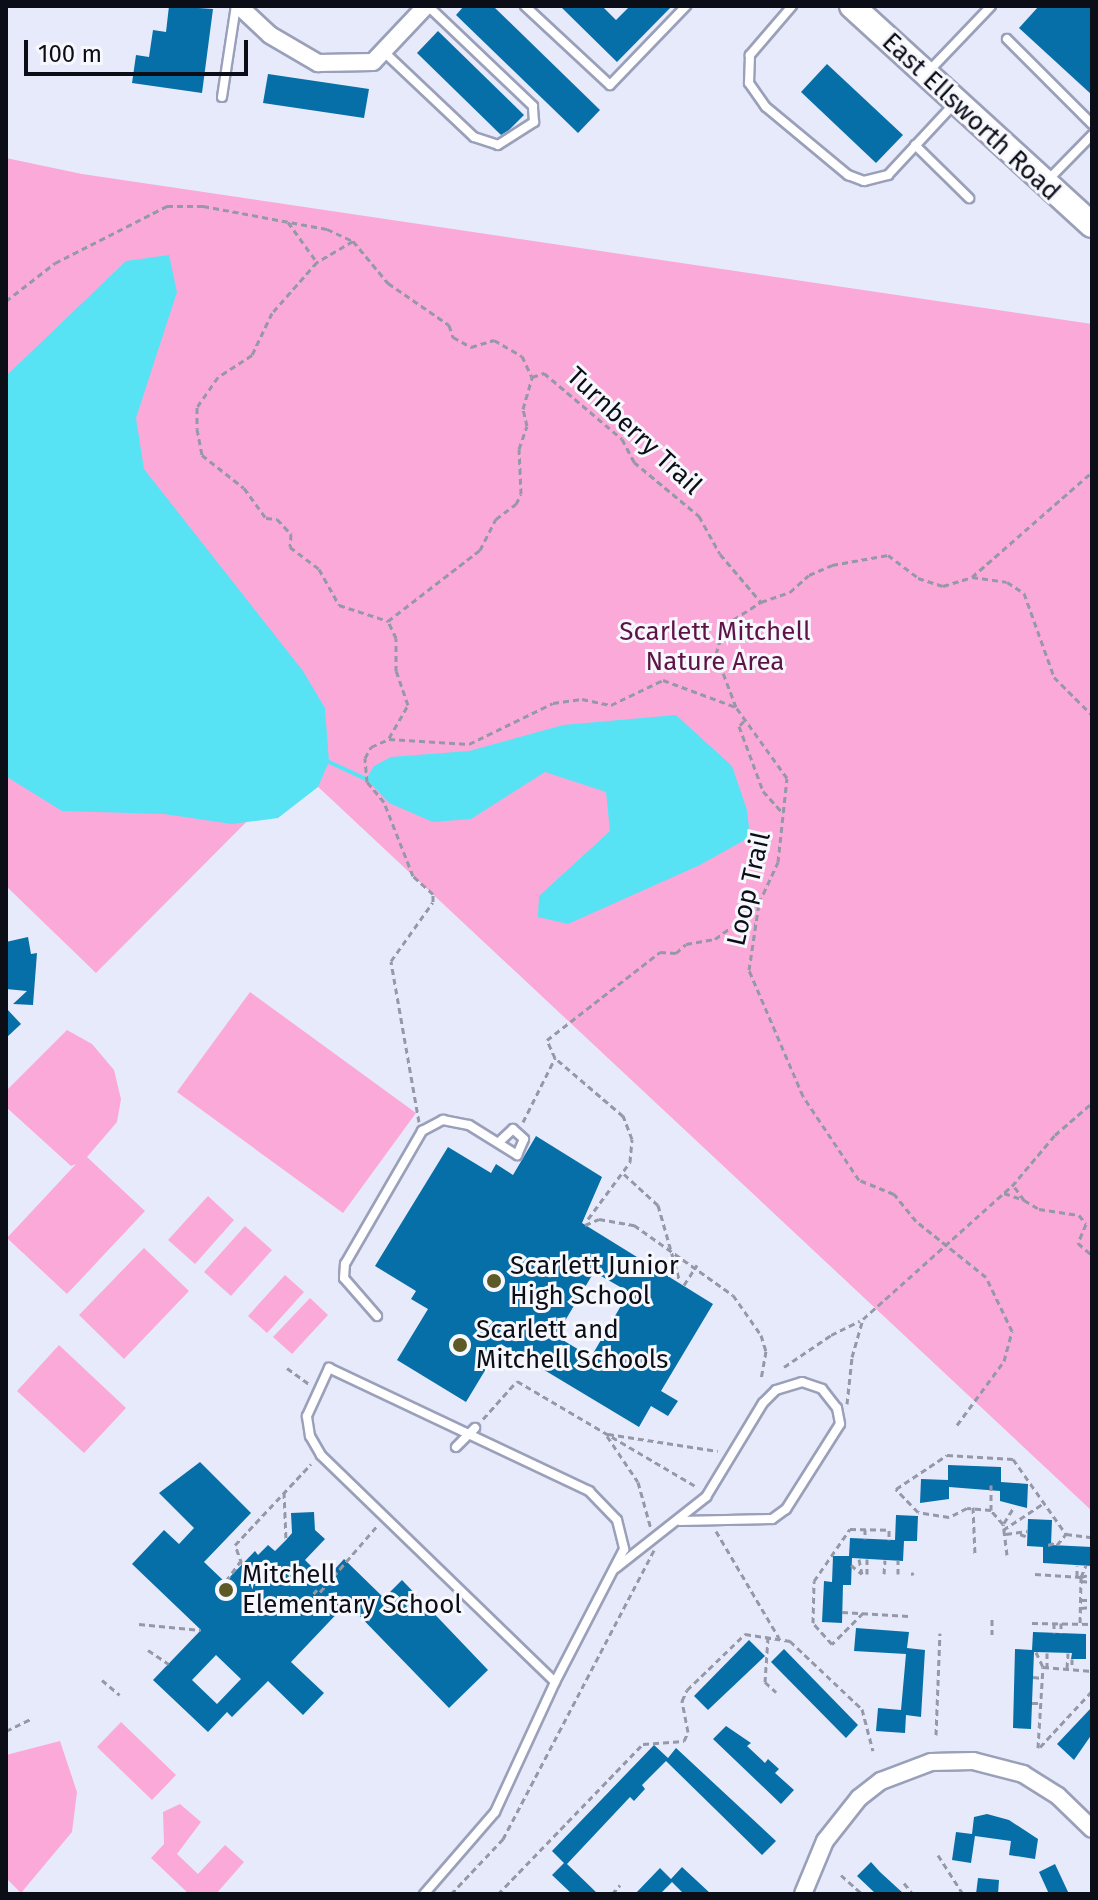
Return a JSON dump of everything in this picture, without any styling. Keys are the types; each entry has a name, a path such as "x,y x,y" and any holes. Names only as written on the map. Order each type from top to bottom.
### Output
{"main road":[{"name":"East Ellsworth Road","path":"852,6 1044,185 1092,225"}],"street":[{"path":"238,6 270,35 318,63 373,62 427,6"},
{"path":"803,1894 825,1841 859,1798 881,1781 931,1762 973,1761 1023,1774 1058,1796 1092,1829"}],"lane":[{"path":"222,97 238,6"},
{"path":"383,51 474,137 498,145 534,122 533,106 427,6"},
{"path":"525,6 610,85 686,6"},
{"path":"792,6 750,55 747,70 757,98 826,158 864,181 888,175 955,103"},
{"path":"925,76 991,6"},
{"path":"1007,39 1092,124"},
{"path":"1044,185 1092,135"},
{"path":"915,145 969,198"},
{"path":"377,1316 344,1278 345,1264 422,1131 443,1120 469,1125 517,1155 524,1139 513,1129 499,1142"},
{"path":"424,1894 495,1812 555,1682 624,1549 617,1520 605,1504 589,1491 466,1437 329,1368 317,1388 307,1416 310,1436 321,1455 383,1521 555,1682"},
{"path":"612,1570 680,1521 706,1497 763,1403 787,1384 802,1382 822,1389 837,1408 840,1424 786,1509 772,1519 680,1521"},
{"path":"456,1447 475,1428"}],"path":[{"name":"Turnberry Trail","path":"6,301 55,263 167,206 203,206 327,229 353,241 388,283 449,325 453,337 471,347 494,340 522,356 532,377 544,373 622,439 634,462 699,516 720,554 761,602"},
{"path":"288,222 317,262"},
{"path":"353,241 317,262 272,313 252,355 218,377 197,407 197,429 202,455 244,488 266,518 291,534 290,547 319,569 339,605 388,621 396,638 396,671 408,705 389,739"},
{"path":"388,621 480,550 496,519 516,504 521,494 519,449 527,426 523,409 532,377"},
{"path":"972,577 1092,472"},
{"name":"Loop Trail","path":"957,1425 1004,1361 1012,1331 986,1277 945,1245 894,1194 859,1180 803,1096 749,970 759,903 778,862 787,778 736,707 716,654 725,625 761,602 790,592 809,575 859,557 888,555 918,578 943,586 972,577 1007,582 1024,593 1061,689 1092,715"},
{"path":"422,1131 391,961 433,902 433,894 413,876 384,802 367,782 364,765 371,747 389,739 469,744 553,703 582,699 611,705 663,680 736,707"},
{"path":"745,720 739,726 763,791 783,813"},
{"path":"585,1225 624,1174 633,1152 628,1124 555,1058 547,1040 660,952 676,953 686,944 715,939 734,925 755,924"},
{"path":"518,1134 528,1102 555,1058"},
{"path":"784,1367 863,1319 1013,1185 1055,1135 1092,1103"},
{"path":"624,1174 658,1205 682,1284 697,1265"},
{"path":"1013,1185 1024,1200"},
{"path":"1004,1193 1039,1209 1079,1215 1086,1224 1078,1243 1092,1255"},
{"path":"588,1219 634,1225 697,1265 733,1295 755,1323 766,1351 761,1380"},
{"path":"846,1407 852,1357 863,1319"},
{"path":"287,1368 317,1388"},
{"path":"475,1428 517,1381 697,1487"},
{"path":"604,1433 718,1451"},
{"path":"604,1433 638,1482 651,1530"},
{"path":"1007,1555 1003,1524 991,1510 973,1507 949,1517 918,1512 896,1489 947,1455 1013,1459 1066,1534 1092,1537"},
{"path":"226,1581 241,1563 235,1545 311,1464"},
{"path":"991,1485 991,1510"},
{"path":"284,1492 286,1540"},
{"path":"1005,1532 1044,1503"},
{"path":"973,1507 975,1554"},
{"path":"1003,1524 1014,1507"},
{"path":"279,1605 307,1601 383,1521"},
{"path":"714,1528 779,1638"},
{"path":"863,1613 832,1644 813,1623 814,1581 822,1564 850,1529 889,1530 889,1540"},
{"path":"865,1529 865,1539"},
{"path":"1020,1534 1028,1531"},
{"path":"1005,1532 1028,1537"},
{"path":"1048,1545 1057,1544 1066,1534"},
{"path":"451,1894 503,1839 654,1550"},
{"path":"851,1565 862,1574 859,1559"},
{"path":"867,1559 867,1574"},
{"path":"884,1574 885,1560"},
{"path":"898,1560 898,1574"},
{"path":"1080,1578 1086,1565"},
{"path":"1077,1566 1080,1624"},
{"path":"1035,1574 1092,1582"},
{"path":"1080,1578 1092,1574"},
{"path":"1081,1600 1092,1600"},
{"path":"1081,1608 1091,1607"},
{"path":"842,1612 909,1616"},
{"path":"992,1619 992,1635"},
{"path":"1032,1623 1092,1624"},
{"path":"1054,1623 1054,1633"},
{"path":"1061,1623 1061,1633"},
{"path":"139,1624 201,1630"},
{"path":"1073,1624 1073,1634"},
{"path":"936,1735 940,1633"},
{"path":"498,1894 643,1744 684,1741 688,1732 682,1701 687,1690 729,1645 745,1634 790,1641 862,1709 873,1751"},
{"path":"768,1636 765,1682 776,1692"},
{"path":"148,1650 169,1664"},
{"path":"1036,1652 1045,1667"},
{"path":"1047,1653 1042,1678 1038,1748 1092,1691"},
{"path":"1068,1653 1070,1668"},
{"path":"1070,1668 1072,1659"},
{"path":"1045,1667 1092,1671"},
{"path":"1033,1677 1042,1678"},
{"path":"102,1680 120,1695"},
{"path":"1032,1703 1041,1703"},
{"path":"6,1731 33,1718"},
{"path":"1032,1726 1039,1727"},
{"path":"938,1855 963,1894"},
{"path":"841,1875 862,1894"},
{"path":"904,1883 913,1894"},
{"path":"612,1894 620,1885"}],"green space":[{"name":"Scarlett Mitchell Nature Area","path":"6,158 82,174 1092,324 1092,1511 299,769 96,973 6,886"},
{"path":"250,992 416,1113 343,1213 177,1092"},
{"path":"67,1030 92,1044 114,1070 121,1099 117,1122 87,1157 145,1211 67,1294 7,1238 76,1164 71,1166 6,1107 6,1091"},
{"path":"208,1196 234,1220 195,1264 168,1240"},
{"path":"245,1226 272,1250 231,1296 204,1272"},
{"path":"144,1248 189,1291 124,1359 79,1315"},
{"path":"285,1275 304,1292 267,1333 248,1316"},
{"path":"310,1298 328,1315 292,1354 273,1337"},
{"path":"59,1345 126,1408 84,1453 17,1391"},
{"path":"121,1722 176,1775 152,1800 97,1747"},
{"path":"60,1741 77,1792 72,1832 21,1893 6,1878 6,1755"},
{"path":"180,1804 201,1822 177,1854 198,1874 225,1845 244,1862 216,1894 189,1894 151,1858 164,1844 163,1812"}],"water":[{"path":"169,255 177,292 136,418 144,469 303,671 325,708 329,762 318,787 278,818 232,824 164,814 62,811 7,777 6,376 126,261"},
{"path":"676,715 732,766 747,810 750,837 700,865 568,924 538,917 539,896 610,831 606,792 545,772 471,819 433,822 389,803 366,779 374,766 391,757 469,751 563,725"}],"building":[{"path":"169,6 213,9 202,93 132,83 136,55 149,57 153,30 166,32"},
{"path":"464,6 493,6 600,110 578,133 456,15"},
{"path":"560,6 602,6 616,20 630,6 672,6 617,62"},
{"path":"1039,6 1092,6 1092,95 1019,28"},
{"path":"438,31 524,115 509,130 501,135 417,53"},
{"path":"827,64 903,135 876,163 801,92"},
{"path":"268,74 369,89 364,118 263,103"},
{"path":"28,937 31,954 37,953 33,1005 13,1004 27,991 6,989 6,942"},
{"path":"6,1008 21,1024 6,1038"},
{"name":"Scarlett Junior High School","path":"536,1136 602,1177 582,1223 713,1304 661,1391 678,1401 668,1416 651,1406 639,1427 501,1344 466,1402 397,1360 428,1309 411,1299 416,1291 375,1266 448,1147 491,1173 496,1164 513,1175","holes":["594,1272 629,1292 591,1357 556,1336"]},
{"name":"Mitchell Elementary School","path":"200,1462 251,1513 204,1562 225,1582 255,1551 258,1555 268,1545 275,1551 286,1540 292,1533 291,1513 314,1512 315,1530 325,1539 305,1560 325,1580 344,1559 384,1598 402,1580 488,1670 449,1708 347,1603 291,1662 324,1693 303,1715 268,1681 232,1717 227,1712 208,1732 153,1680 201,1630 132,1564 164,1530 179,1544 194,1528 159,1493","holes":["216,1655 241,1679 217,1704 192,1680"]},
{"path":"948,1465 1001,1467 1001,1482 1028,1484 1027,1508 1000,1501 1000,1491 949,1487 949,1499 920,1503 921,1479 948,1480"},
{"path":"896,1515 918,1516 917,1541 904,1541 903,1561 852,1558 851,1585 843,1585 842,1623 822,1622 824,1581 832,1582 833,1556 849,1556 850,1538 895,1540"},
{"path":"1028,1519 1052,1520 1051,1545 1092,1547 1092,1566 1043,1563 1043,1547 1027,1546"},
{"path":"856,1628 909,1632 907,1648 925,1650 921,1717 906,1715 905,1733 876,1731 878,1708 901,1710 906,1654 854,1651"},
{"path":"1033,1632 1086,1634 1086,1659 1071,1659 1072,1653 1034,1652 1031,1729 1013,1728 1015,1649 1032,1650"},
{"path":"749,1640 765,1656 708,1710 694,1696"},
{"path":"784,1649 858,1725 846,1738 771,1662"},
{"path":"1092,1707 1092,1734 1074,1760 1057,1744"},
{"path":"726,1726 751,1743 747,1746 765,1763 768,1759 779,1769 775,1773 794,1790 781,1804 713,1739"},
{"path":"654,1745 668,1758 676,1748 776,1841 762,1855 666,1761 642,1785 645,1789 634,1801 630,1797 567,1864 598,1894 572,1894 552,1875 564,1863 552,1851"},
{"path":"987,1814 1009,1820 1038,1839 1035,1859 1009,1855 1011,1841 975,1836 971,1863 952,1860 956,1832 972,1834 974,1817"},
{"path":"871,1862 904,1894 876,1894 857,1876"},
{"path":"1055,1864 1069,1894 1049,1894 1039,1872"},
{"path":"682,1867 711,1894 684,1894 672,1882 660,1894 635,1894 660,1868 671,1879"},
{"path":"978,1878 999,1880 998,1894 976,1894"}],"waterway":[{"path":"329,762 366,779"}],"place":[{"name":"Scarlett Junior High School","path":"494,1281"},
{"name":"Scarlett and Mitchell Schools","path":"460,1345"},
{"name":"Mitchell Elementary School","path":"226,1590"}]}
